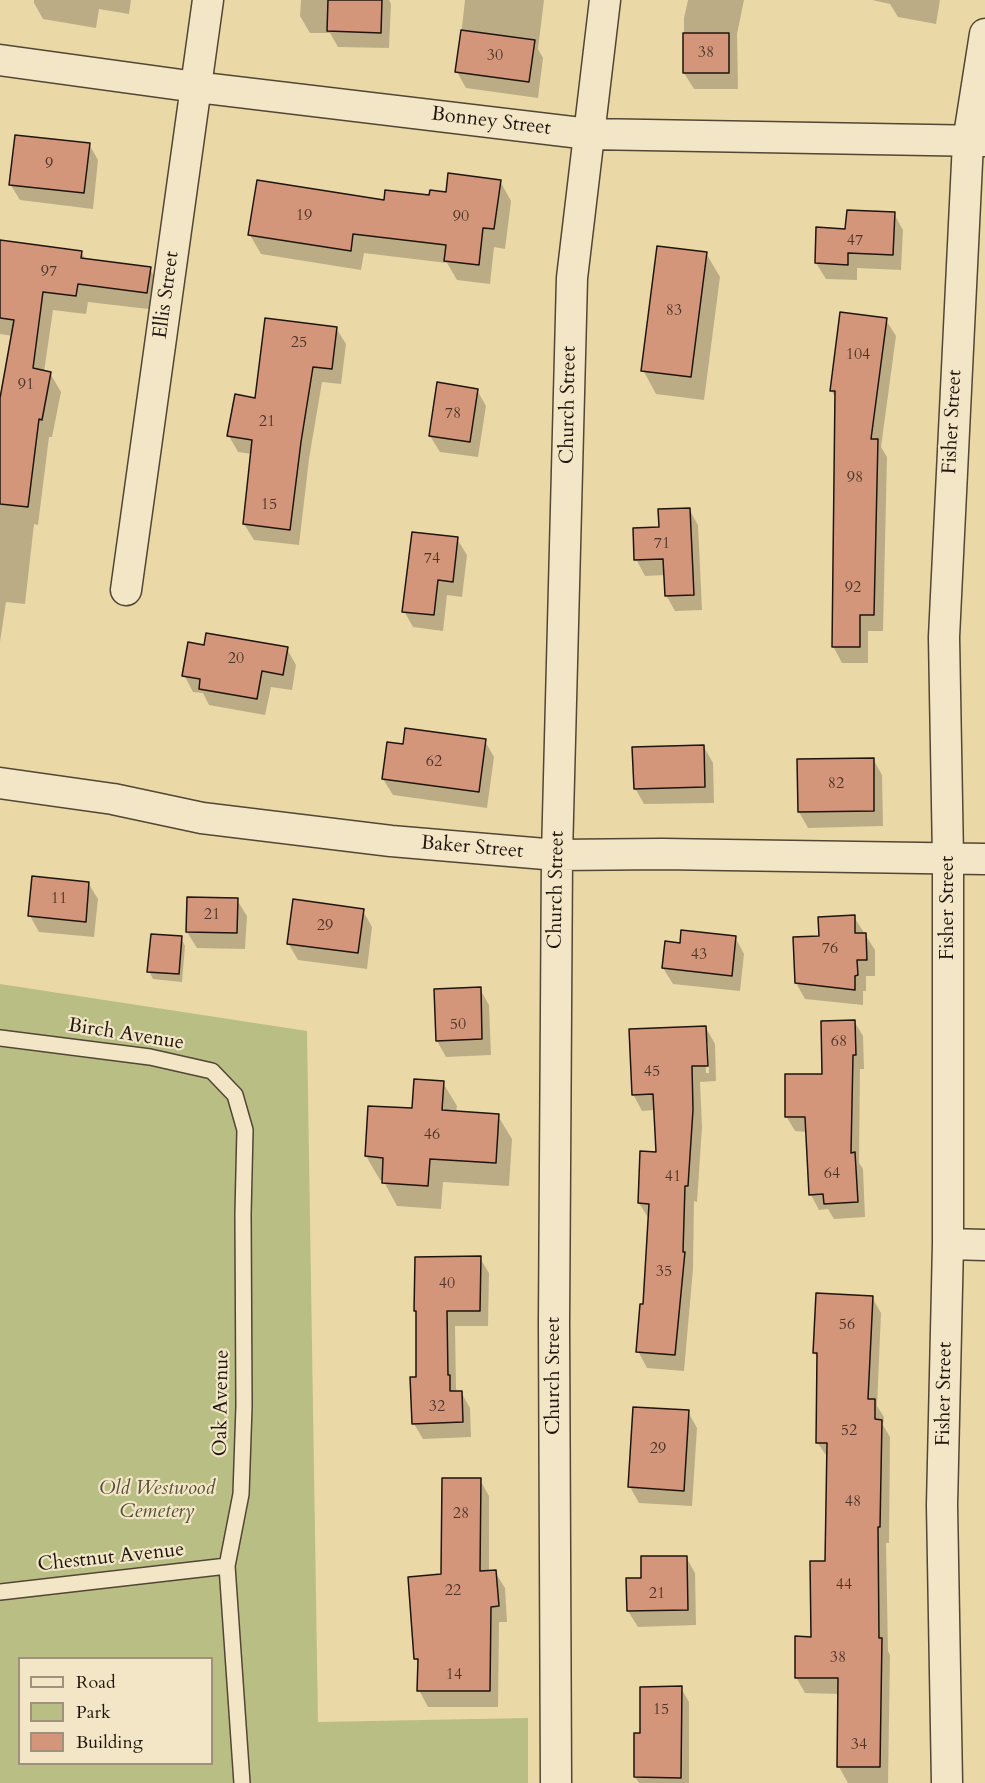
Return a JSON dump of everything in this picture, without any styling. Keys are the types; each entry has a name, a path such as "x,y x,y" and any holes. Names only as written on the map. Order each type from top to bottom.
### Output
{"street":[{"name":"Ellis Street","path":"126,590 208,0"},
{"name":"Church Street","path":"556,1783 554,1312 557,855 572,278 604,0"},
{"name":"Fisher Street","path":"947,1783 942,1505 948,1244 948,858 944,637 985,34"},
{"name":"Bonney Street","path":"0,60 196,87 589,134 976,142"},
{"name":"Baker Street","path":"0,783 113,800 202,818 392,841 557,855 662,854 985,859"},
{"path":"948,1244 985,1245"}],"lane":[{"name":"Birch Avenue","path":"0,1038 150,1057 212,1071 235,1095"},
{"name":"Oak Avenue","path":"235,1095 246,1130 243,1214 244,1406 241,1494 227,1566 242,1783"},
{"name":"Chestnut Avenue","path":"0,1592 227,1566"}],"green space":[{"name":"Old Westwood Cemetery","path":"0,984 307,1031 318,1722 528,1718 528,1783 0,1783"}],"building":[{"path":"328,0 382,0 381,33 327,31"},
{"path":"461,30 535,40 529,82 455,72"},
{"path":"683,33 729,33 729,73 683,73"},
{"path":"15,135 90,143 84,193 9,185"},
{"path":"448,173 501,180 494,229 483,228 479,265 444,261 446,245 353,234 351,251 248,235 257,180 384,200 385,190 429,195 430,190 446,192"},
{"path":"847,210 895,212 893,255 848,253 848,265 815,263 816,227 845,229"},
{"path":"0,240 82,251 81,258 151,267 147,293 78,284 76,296 43,292 33,368 51,372 42,420 39,419 28,507 0,504 0,398 14,320 0,318"},
{"path":"657,246 707,252 691,377 641,371"},
{"path":"840,312 887,318 871,439 878,439 874,615 860,615 860,647 832,647 835,391 830,391"},
{"path":"265,318 337,327 332,369 313,367 290,530 243,524 252,440 227,436 235,394 255,398"},
{"path":"437,382 478,389 470,442 429,436"},
{"path":"690,508 694,595 665,596 663,559 634,560 633,528 659,527 658,509"},
{"path":"412,532 458,537 453,582 438,580 434,615 402,612"},
{"path":"206,633 288,647 283,675 262,671 257,699 199,689 200,679 182,676 188,642 204,645"},
{"path":"405,728 486,739 479,792 382,779 387,742 403,744"},
{"path":"704,745 705,787 634,789 632,747"},
{"path":"874,758 874,811 798,812 797,759"},
{"path":"32,876 89,882 86,922 28,916"},
{"path":"187,897 238,898 237,933 186,932"},
{"path":"293,899 364,909 358,953 287,944"},
{"path":"855,915 855,933 866,933 867,960 857,960 858,975 855,976 855,990 795,983 793,937 819,936 818,917"},
{"path":"681,930 736,936 732,976 662,968 665,941 680,943"},
{"path":"151,934 182,936 179,974 147,972"},
{"path":"481,987 482,1039 436,1041 434,989"},
{"path":"855,1020 856,1055 853,1055 851,1153 855,1152 858,1202 824,1204 823,1194 809,1195 805,1117 785,1117 785,1074 822,1074 821,1021"},
{"path":"706,1026 708,1066 692,1066 693,1110 688,1186 685,1186 683,1252 685,1252 675,1355 636,1352 640,1304 643,1304 649,1204 638,1203 640,1151 656,1152 653,1094 632,1095 629,1029"},
{"path":"414,1079 444,1081 442,1110 499,1114 496,1163 430,1159 428,1186 382,1183 383,1158 365,1156 368,1106 412,1108"},
{"path":"481,1256 480,1311 447,1311 450,1391 462,1391 463,1422 412,1424 410,1377 416,1377 415,1257"},
{"path":"816,1293 873,1296 868,1399 875,1399 875,1419 882,1420 880,1527 878,1527 879,1638 882,1638 880,1767 837,1767 838,1678 795,1678 795,1636 811,1637 810,1561 825,1561 827,1443 816,1443 817,1353 813,1353"},
{"path":"633,1407 689,1410 684,1491 628,1487"},
{"path":"442,1478 481,1478 480,1571 496,1570 499,1606 491,1607 490,1691 417,1691 418,1659 414,1659 408,1577 441,1574"},
{"path":"641,1556 687,1556 688,1610 627,1611 626,1578 641,1578"},
{"path":"682,1686 681,1778 634,1777 634,1733 640,1733 640,1687"}]}
